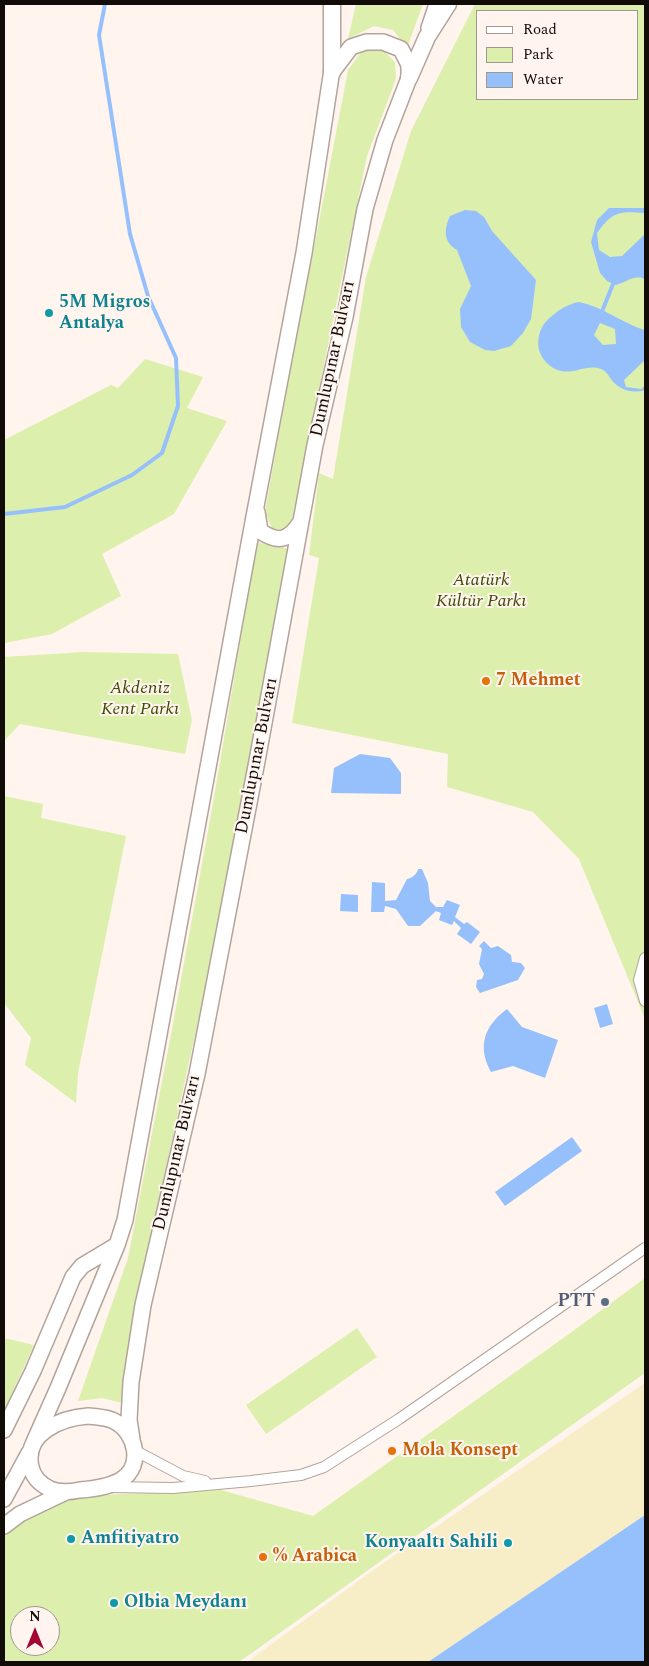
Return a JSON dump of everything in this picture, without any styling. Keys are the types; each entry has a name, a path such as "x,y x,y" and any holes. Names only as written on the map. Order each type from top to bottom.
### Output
{"main road":[{"path":"332,4 332,72"},
{"name":"Dumlupınar Bulvarı","path":"4,1499 31,1447 58,1388 117,1245 125,1220 304,253 332,72 340,4"},
{"path":"409,78 427,37 437,4"},
{"path":"427,37 448,4"},
{"path":"332,72 351,48 366,42 383,42 401,49 409,65 409,78"},
{"name":"Dumlupınar Bulvarı","path":"133,1444 129,1420 130,1391 142,1305 197,1074 261,742 318,430 345,317 365,210 385,140 409,78"},
{"path":"256,509 260,531 272,539 284,538 293,533 300,523"},
{"path":"4,1430 33,1371 73,1277 82,1266 117,1245"},
{"path":"4,1526 20,1514 66,1492 105,1486 121,1480 129,1472 135,1461 133,1444 127,1432 114,1421 88,1416 77,1417 59,1423 39,1434 31,1447 32,1473 52,1490 66,1492"}],"street":[{"path":"645,958 639,980 645,1001"},
{"path":"105,1486 153,1489 298,1476 324,1467 400,1419 645,1248"},
{"path":"133,1444 183,1476 213,1483"}],"green space":[{"path":"356,4 423,4 407,48 393,30 374,26 348,39"},
{"name":"Atatürk Kültür Parkı","path":"475,4 645,4 645,1019 579,859 533,812 447,787 448,754 292,723 319,558 309,555 319,473 333,479 366,277 411,131"},
{"path":"376,48 384,51 395,62 396,79 367,156 291,524 285,529 272,529 265,512 348,70 362,51"},
{"path":"145,359 203,377 187,408 227,421 174,514 102,554 121,596 52,634 4,643 4,440 111,385 118,388"},
{"path":"257,542 290,549 200,1012 138,1297 122,1403 102,1398 78,1401 128,1258 215,792"},
{"name":"Akdeniz Kent Parkı","path":"84,652 178,654 192,720 185,754 20,724 4,741 4,657"},
{"path":"4,796 43,804 41,818 126,836 78,1073 76,1103 25,1065 31,1038 4,1003"},
{"path":"645,1278 645,1373 239,1662 4,1662 4,1533 48,1506 70,1499 99,1495 221,1490 313,1516"},
{"path":"357,1328 377,1357 266,1434 246,1405"},
{"path":"4,1338 34,1345 4,1411"}],"sand":[{"name":"Konyaaltı Sahili","path":"645,1383 645,1515 428,1662 247,1662 372,1571"}],"water":[{"path":"609,208 645,208 645,213 629,212 612,216 597,233 599,250 610,257 622,256 645,234 645,279 638,277 616,285 607,281 600,273 591,242 597,220"},
{"path":"465,210 476,211 484,217 492,231 536,280 531,319 523,333 511,346 494,351 485,350 470,342 461,327 460,309 471,286 457,250 452,247 447,239 446,230 450,216"},
{"path":"579,302 596,307 644,330 645,360 624,380 626,387 641,389 645,386 645,390 635,392 626,390 614,383 606,372 601,369 594,367 563,371 549,365 544,360 538,343 542,327 555,313","holes":["600,323 615,329 616,344 603,345 594,335"]},
{"path":"360,754 390,758 401,773 401,794 331,793 334,768"},
{"path":"418,869 422,869 428,883 430,901 436,907 443,907 447,900 460,905 455,917 464,924 467,922 480,932 471,944 457,934 461,928 454,921 452,925 439,920 441,913 436,911 420,926 408,926 396,909 385,906 384,912 371,912 372,882 385,883 385,901 396,900 407,879 414,876"},
{"path":"341,894 358,895 358,912 340,911"},
{"path":"484,941 491,948 498,946 511,955 512,962 521,963 525,968 518,980 480,993 476,987 477,980 482,979 484,974 479,964 482,949 479,946"},
{"path":"607,1004 613,1024 600,1028 594,1008"},
{"path":"507,1009 522,1027 558,1040 545,1078 513,1066 491,1072 484,1054 485,1037 493,1022"},
{"path":"572,1137 582,1151 505,1206 495,1192"},
{"path":"645,1515 645,1662 428,1662"}],"waterway":[{"path":"4,514 65,507 132,475 162,453 178,406 176,358 148,296 130,234 99,35 105,4"},
{"path":"603,309 613,284"}],"place":[{"name":"5M Migros Antalya","path":"49,313"},
{"name":"7 Mehmet","path":"486,681"},
{"name":"PTT","path":"605,1302"},
{"name":"Mola Konsept","path":"392,1451"},
{"name":"Amfitiyatro","path":"71,1539"},
{"name":"Konyaaltı Sahili","path":"508,1543"},
{"name":"% Arabica","path":"263,1557"},
{"name":"Olbia Meydanı","path":"114,1603"}]}
